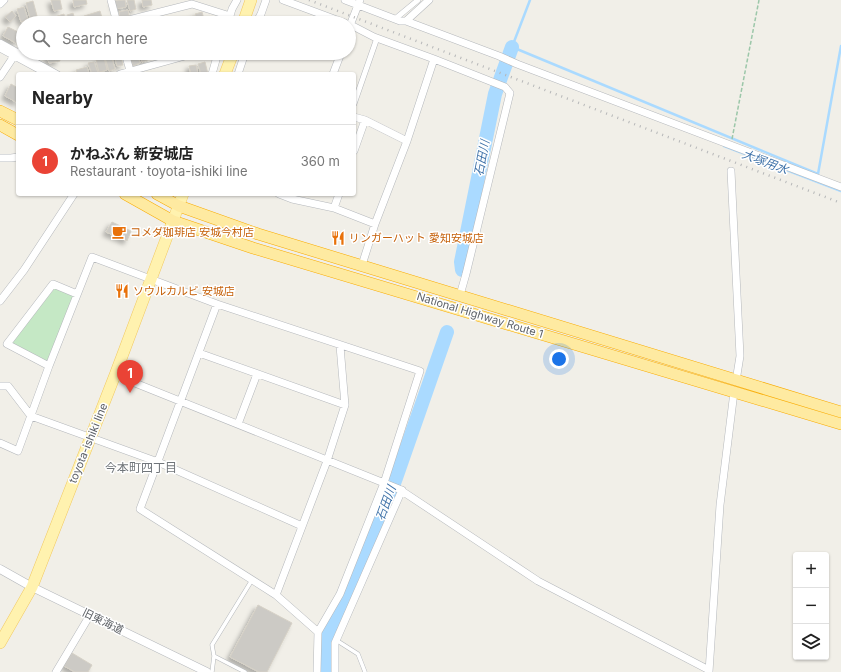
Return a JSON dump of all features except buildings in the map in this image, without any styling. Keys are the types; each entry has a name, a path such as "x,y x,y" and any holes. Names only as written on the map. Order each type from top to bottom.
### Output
{"highway":[{"path":"0,111 16,119"},
{"path":"0,125 16,134"},
{"name":"National Highway Route 1","path":"129,196 173,221 253,248 735,386 841,412"},
{"name":"National Highway Route 1","path":"182,197 258,234 460,295 735,386 841,424"}],"main road":[{"path":"245,16 251,0"},
{"path":"226,72 230,60"},
{"name":"toyota-ishiki line","path":"0,643 32,587 115,375 182,197"}],"street":[{"path":"111,0 115,16"},
{"path":"231,16 237,0"},
{"path":"260,16 266,0"},
{"path":"283,0 325,16"},
{"path":"345,0 359,2 395,19 406,21 499,56 841,187"},
{"path":"395,19 418,0"},
{"path":"406,21 429,0"},
{"path":"352,16 359,2"},
{"path":"145,16 192,4 220,16"},
{"path":"356,29 505,87 510,93 460,295"},
{"path":"356,98 377,38"},
{"path":"0,42 16,51"},
{"path":"0,48 16,52"},
{"path":"0,78 16,55"},
{"path":"362,265 407,141 434,59"},
{"path":"29,60 45,72"},
{"path":"33,60 54,72"},
{"path":"127,60 130,72"},
{"path":"133,72 173,60"},
{"path":"213,72 216,60"},
{"path":"240,72 243,60"},
{"path":"334,72 338,60"},
{"path":"356,118 365,120 407,141"},
{"path":"356,145 365,120"},
{"path":"0,158 16,157"},
{"path":"115,375 401,490 538,581 709,671 720,505 740,356 731,171"},
{"path":"0,301 24,270 73,196"},
{"path":"293,196 334,208 376,224"},
{"path":"334,208 338,196"},
{"path":"0,443 18,451 92,256 217,304 340,346 420,371 386,483 340,594 318,632 317,672"},
{"path":"49,366 7,344 54,284 77,294"},
{"path":"217,304 140,508 276,595 318,632"},
{"path":"276,595 327,461 345,405 340,346"},
{"path":"199,353 345,405"},
{"path":"238,424 257,374"},
{"path":"0,386 8,386 31,416 158,462 302,526"},
{"path":"335,672 336,640 401,490"},
{"name":"旧東海道","path":"0,569 32,587 207,672"},
{"path":"56,672 90,615"}],"lane":[{"path":"212,672 214,656 212,644 252,580"},
{"path":"336,640 358,654 365,672"},
{"path":"214,656 245,672"}],"path":[{"path":"730,144 759,0"}],"green space":[{"path":"55,288 73,296 47,363 11,343"}],"waterway":[{"path":"530,0 512,47 818,174 841,46"},
{"name":"石田川","path":"462,270 461,262 495,94 512,47"},
{"name":"大塚用水","path":"724,146 841,191"},
{"name":"石田川","path":"326,672 327,638 332,624 371,544 396,478 447,332"}],"railway":[{"path":"309,0 351,16"},
{"path":"356,18 841,203"}],"place":[{"name":"コメダ珈琲店 安城今村店","path":"119,232"},
{"name":"リンガーハット 愛知安城店","path":"338,238"},
{"name":"ソウルカルビ 安城店","path":"122,291"},
{"name":"かねぶん 新安城店","path":"130,393"}],"district":[{"name":"今本町四丁目","path":"141,468"}]}
